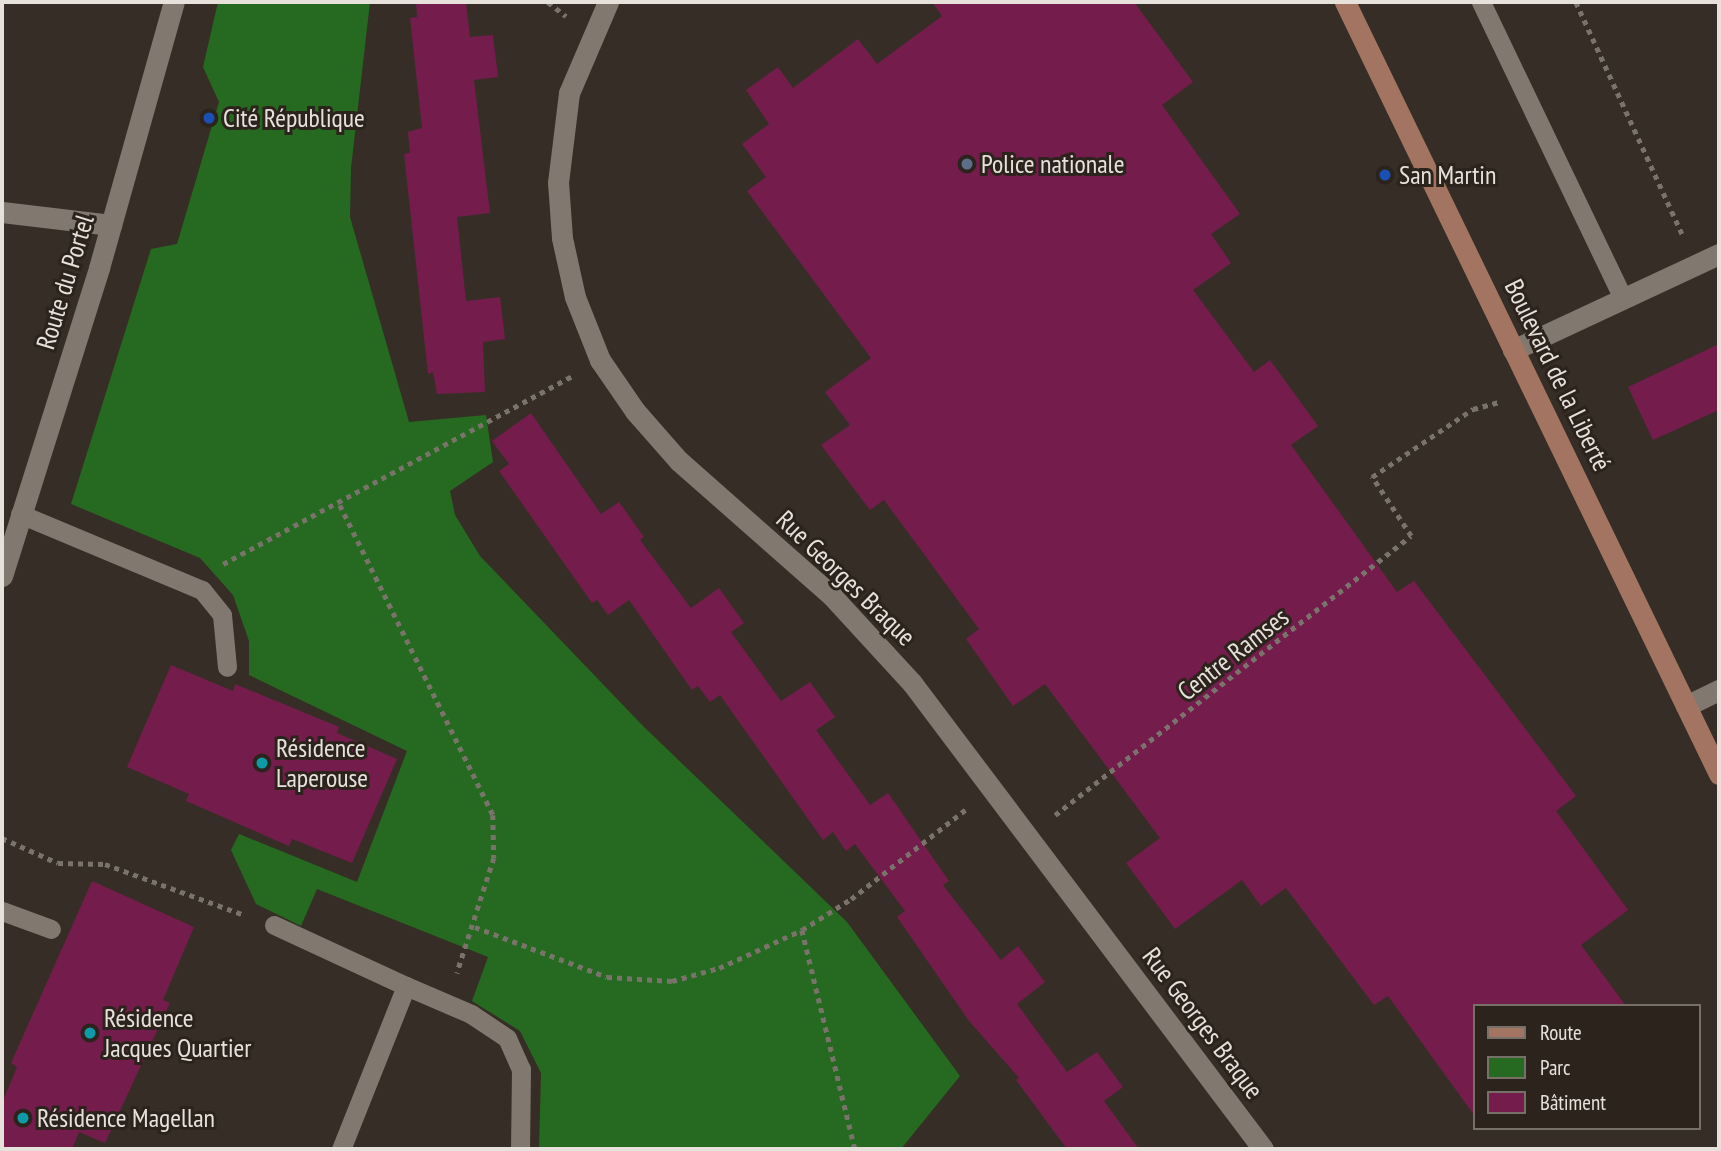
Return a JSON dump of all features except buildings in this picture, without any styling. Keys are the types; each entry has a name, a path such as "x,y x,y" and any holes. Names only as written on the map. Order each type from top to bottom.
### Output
{"main road":[{"name":"Boulevard de la Liberté","path":"1345,2 1719,774"}],"street":[{"name":"Route du Portel","path":"2,576 111,225 174,2"},
{"name":"Rue Georges Braque","path":"608,2 569,93 558,182 562,237 575,297 600,360 635,411 679,461 806,572 881,648 993,788 1263,1149"},
{"path":"2,212 111,225"},
{"path":"1513,350 1719,254"},
{"path":"1686,706 1719,690"}],"lane":[{"path":"1481,2 1623,299"},
{"path":"20,514 188,581 215,602 222,615 227,667"},
{"path":"2,911 51,929"},
{"path":"274,925 446,1002 494,1027 516,1052 524,1093 520,1149"},
{"path":"341,1149 406,986"}],"path":[{"path":"1576,2 1696,265"},
{"path":"188,581 340,505 600,360"},
{"name":"Centre Ramses","path":"1071,804 1411,536 1372,477 1474,409 1535,392"},
{"path":"340,505 493,815 494,859 475,927 446,1002"},
{"path":"475,927 607,976 644,982 672,981 719,968 802,930 851,899 993,788"},
{"path":"2,838 58,863 105,864 274,925"},
{"path":"802,930 855,1149"}],"green space":[{"path":"218,2 370,2 351,168 350,217 409,422 486,415 493,462 450,491 455,515 480,556 643,726 847,922 960,1076 901,1149 539,1149 541,1073 520,1031 472,1001 488,957 317,889 301,926 256,904 231,850 239,834 357,882 407,751 249,675 249,641 233,595 200,558 71,504 151,249 177,244 219,102 203,67"}],"place":[{"name":"Cité République","path":"209,118"},
{"name":"Police nationale","path":"967,164"},
{"name":"San Martin","path":"1385,175"},
{"name":"Résidence Laperouse","path":"262,763"},
{"name":"Résidence Jacques Quartier","path":"90,1033"},
{"name":"Résidence Magellan","path":"23,1118"}]}
